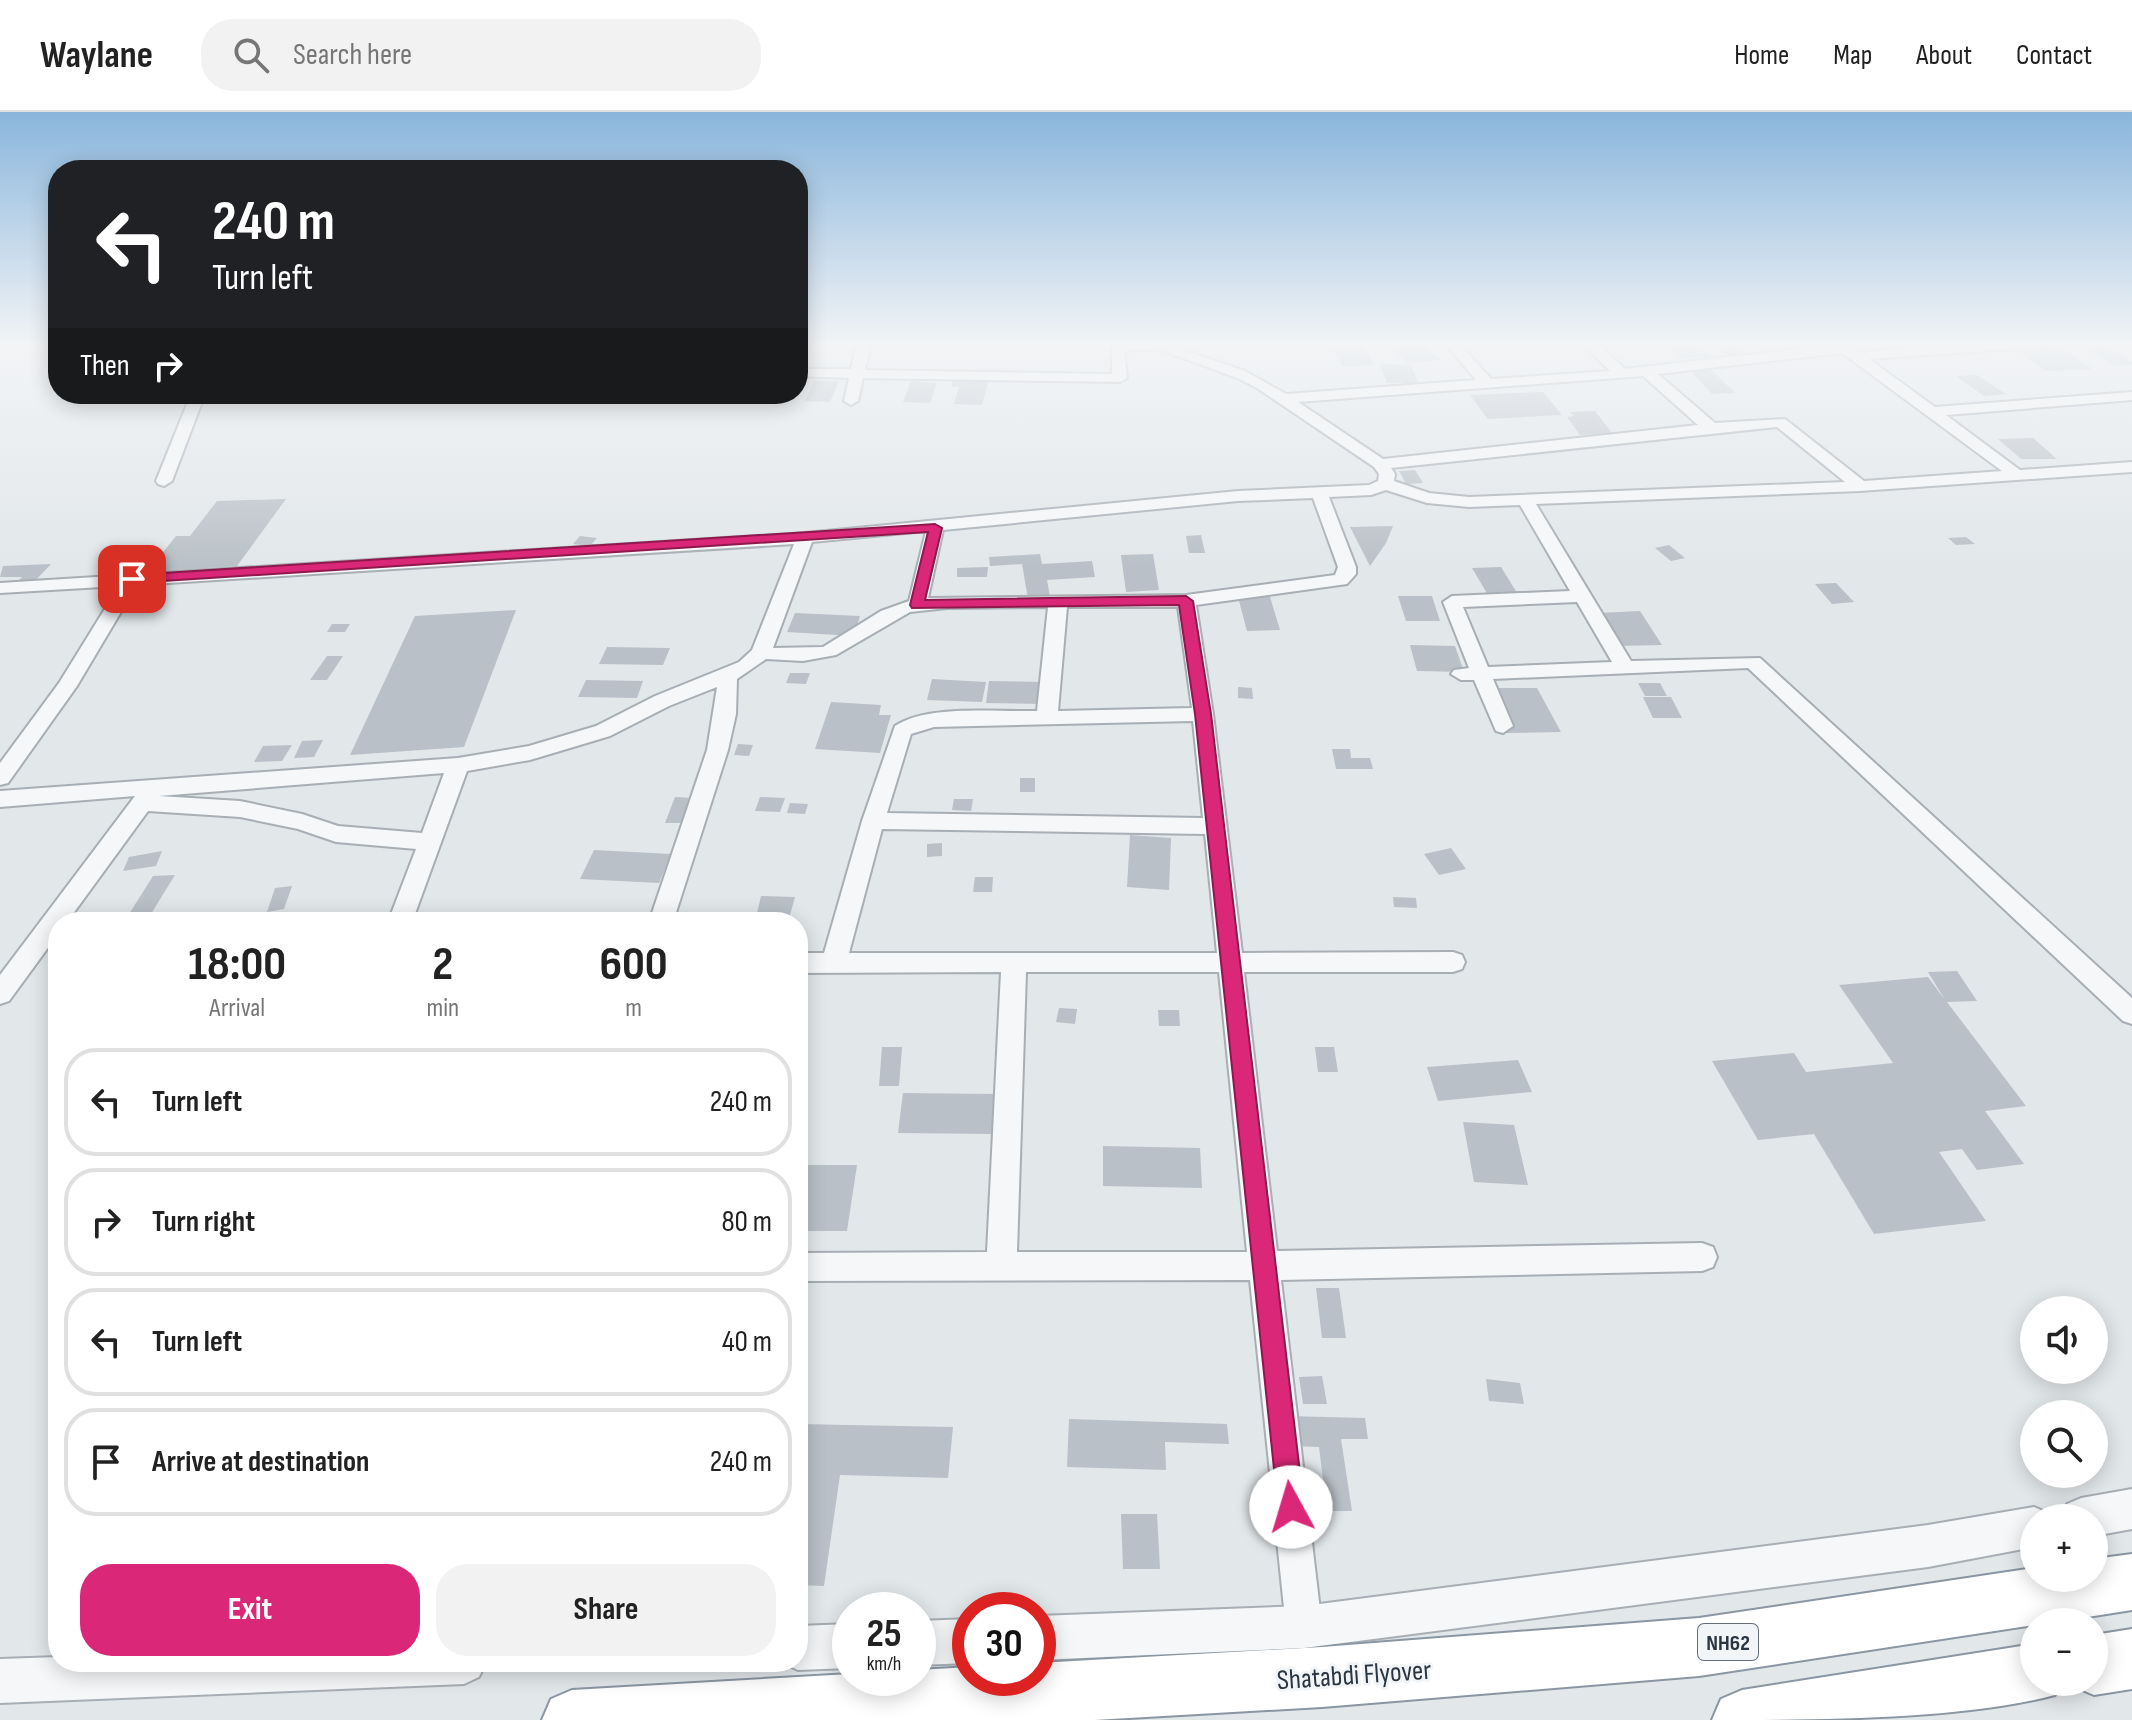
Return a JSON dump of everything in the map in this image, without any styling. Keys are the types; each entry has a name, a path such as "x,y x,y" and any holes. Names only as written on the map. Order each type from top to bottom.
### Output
{"highway":[{"name":"Shatabdi Flyover","path":"572,1720 1313,1652 1699,1647 2132,1582"},
{"path":"2108,1663 2132,1659"},
{"path":"1742,1720 2020,1676"}],"street":[{"path":"164,481 189,417"},
{"path":"1308,417 1380,464 1387,474 1386,484"},
{"path":"1698,417 1711,428"},
{"path":"1939,417 2017,475"},
{"path":"1380,464 1780,422 1860,486"},
{"path":"0,588 805,538 935,528 1133,506 1371,490 1386,484 1427,498 1448,501 1525,500 1860,486 2132,467"},
{"path":"761,653 817,654 860,637 898,610 917,605 947,602 1186,601 1341,580 1347,574 1347,567 1319,492"},
{"path":"1525,500 1625,667"},
{"path":"917,605 935,528"},
{"path":"0,799 148,796 458,765 530,753 575,740 727,676 761,653 805,538"},
{"path":"0,778 67,686 132,579"},
{"path":"1503,726 1471,674 1452,602 1585,596"},
{"path":"1186,601 1203,714 1265,1266 1313,1652"},
{"path":"1047,717 1058,603"},
{"path":"1471,674 1753,662 2132,1014"},
{"path":"664,912 693,820 714,770 728,708 727,676"},
{"path":"834,963 873,821 902,731 912,724 934,720 1203,714"},
{"path":"404,912 458,765"},
{"path":"148,796 240,809 302,822 336,834 430,842"},
{"path":"61,912 148,796"},
{"path":"873,821 1216,826"},
{"path":"0,994 48,930"},
{"path":"808,967 834,963 1453,962"},
{"path":"1001,1266 1014,963"},
{"path":"808,1267 1265,1266 1702,1257"},
{"path":"2108,1513 2132,1509"},
{"path":"1056,1639 1313,1652 2020,1530"},
{"path":"808,1648 832,1647"},
{"path":"0,1681 124,1672"}],"building":[{"path":"1567,417 1600,417 1612,433 1580,435"},
{"path":"2033,438 2057,459 2021,459 1998,439"},
{"path":"1415,470 1423,483 1406,484 1399,471"},
{"path":"286,499 237,566 162,571 164,568 117,569 127,558 160,556 176,536 190,536 217,501"},
{"path":"1393,526 1386,543 1370,566 1350,527"},
{"path":"1201,535 1205,553 1189,553 1186,536"},
{"path":"580,536 597,538 590,546 573,544"},
{"path":"1966,537 1975,544 1956,545 1948,538"},
{"path":"1669,545 1685,558 1671,561 1655,548"},
{"path":"1040,554 1042,564 1092,561 1095,577 1047,580 1050,597 1028,599 1022,564 990,566 989,557"},
{"path":"1153,554 1159,590 1126,592 1121,555"},
{"path":"51,564 33,583 15,584 22,577 0,577 3,566"},
{"path":"988,567 987,577 957,577 957,568"},
{"path":"1501,567 1517,593 1488,595 1472,568"},
{"path":"1836,583 1854,602 1832,604 1815,584"},
{"path":"1398,596 1432,596 1440,621 1406,621"},
{"path":"1238,597 1270,597 1280,630 1247,631"},
{"path":"516,610 464,747 350,755 415,616"},
{"path":"1640,611 1662,645 1618,646 1598,613"},
{"path":"795,613 860,616 854,636 787,632"},
{"path":"332,624 350,624 345,632 327,632"},
{"path":"1410,645 1455,646 1464,672 1417,671"},
{"path":"607,647 670,648 663,665 599,664"},
{"path":"327,656 343,656 327,680 310,680"},
{"path":"790,673 810,673 806,684 786,683"},
{"path":"932,679 986,682 982,702 927,700"},
{"path":"586,680 643,681 637,698 578,697"},
{"path":"989,681 1046,682 1044,704 986,703"},
{"path":"1638,683 1660,683 1667,696 1645,696"},
{"path":"1238,687 1252,688 1253,699 1238,698"},
{"path":"1488,688 1537,688 1561,732 1506,733"},
{"path":"1643,697 1671,697 1682,718 1653,718"},
{"path":"831,702 881,705 879,715 891,715 880,753 815,749"},
{"path":"323,740 314,757 294,758 302,741"},
{"path":"738,744 753,745 749,756 734,755"},
{"path":"292,745 282,761 254,762 263,746"},
{"path":"1332,749 1350,749 1351,758 1370,758 1373,769 1336,769"},
{"path":"1020,778 1035,778 1035,792 1020,792"},
{"path":"675,797 694,798 684,823 665,823"},
{"path":"760,797 785,798 780,812 755,811"},
{"path":"954,799 973,799 971,811 952,810"},
{"path":"790,803 808,804 805,814 787,813"},
{"path":"1130,835 1171,838 1169,890 1127,887"},
{"path":"942,843 942,856 927,857 927,844"},
{"path":"1451,848 1466,869 1439,875 1424,854"},
{"path":"594,850 671,854 659,883 580,879"},
{"path":"162,851 156,866 123,871 129,857"},
{"path":"175,875 152,912 130,912 153,876"},
{"path":"975,877 993,877 992,892 973,892"},
{"path":"292,886 284,909 267,912 275,888"},
{"path":"761,896 795,897 791,912 757,912"},
{"path":"1393,897 1416,898 1417,908 1394,907"},
{"path":"1957,971 1977,1001 1947,1002 2026,1106 1985,1111 2024,1164 1977,1170 1962,1149 1939,1152 1986,1221 1874,1234 1814,1134 1758,1140 1712,1061 1794,1053 1806,1072 1893,1063 1839,985 1928,977 1945,1000 1928,972"},
{"path":"1059,1008 1077,1009 1075,1024 1056,1022"},
{"path":"1158,1010 1179,1010 1180,1026 1159,1026"},
{"path":"882,1047 902,1047 899,1086 879,1086"},
{"path":"1315,1047 1334,1047 1338,1072 1318,1072"},
{"path":"1518,1060 1532,1092 1438,1101 1427,1067"},
{"path":"903,1093 996,1094 994,1134 898,1133"},
{"path":"1463,1122 1514,1125 1528,1185 1474,1182"},
{"path":"1103,1146 1200,1148 1202,1188 1103,1186"},
{"path":"808,1165 857,1165 847,1231 808,1231"},
{"path":"1316,1288 1339,1288 1346,1338 1322,1338"},
{"path":"1322,1376 1327,1404 1303,1404 1299,1377"},
{"path":"1486,1379 1520,1383 1524,1404 1489,1401"},
{"path":"1287,1416 1365,1418 1368,1439 1341,1439 1352,1511 1327,1511 1319,1447 1291,1446"},
{"path":"1069,1419 1227,1424 1229,1444 1165,1442 1166,1470 1067,1467"},
{"path":"808,1424 953,1427 948,1478 840,1475 824,1586 808,1585"},
{"path":"1121,1514 1157,1514 1160,1569 1123,1569"}],"route":[{"path":"132,579 935,528 917,605 947,602 1186,601 1203,714 1291,1507"}]}
